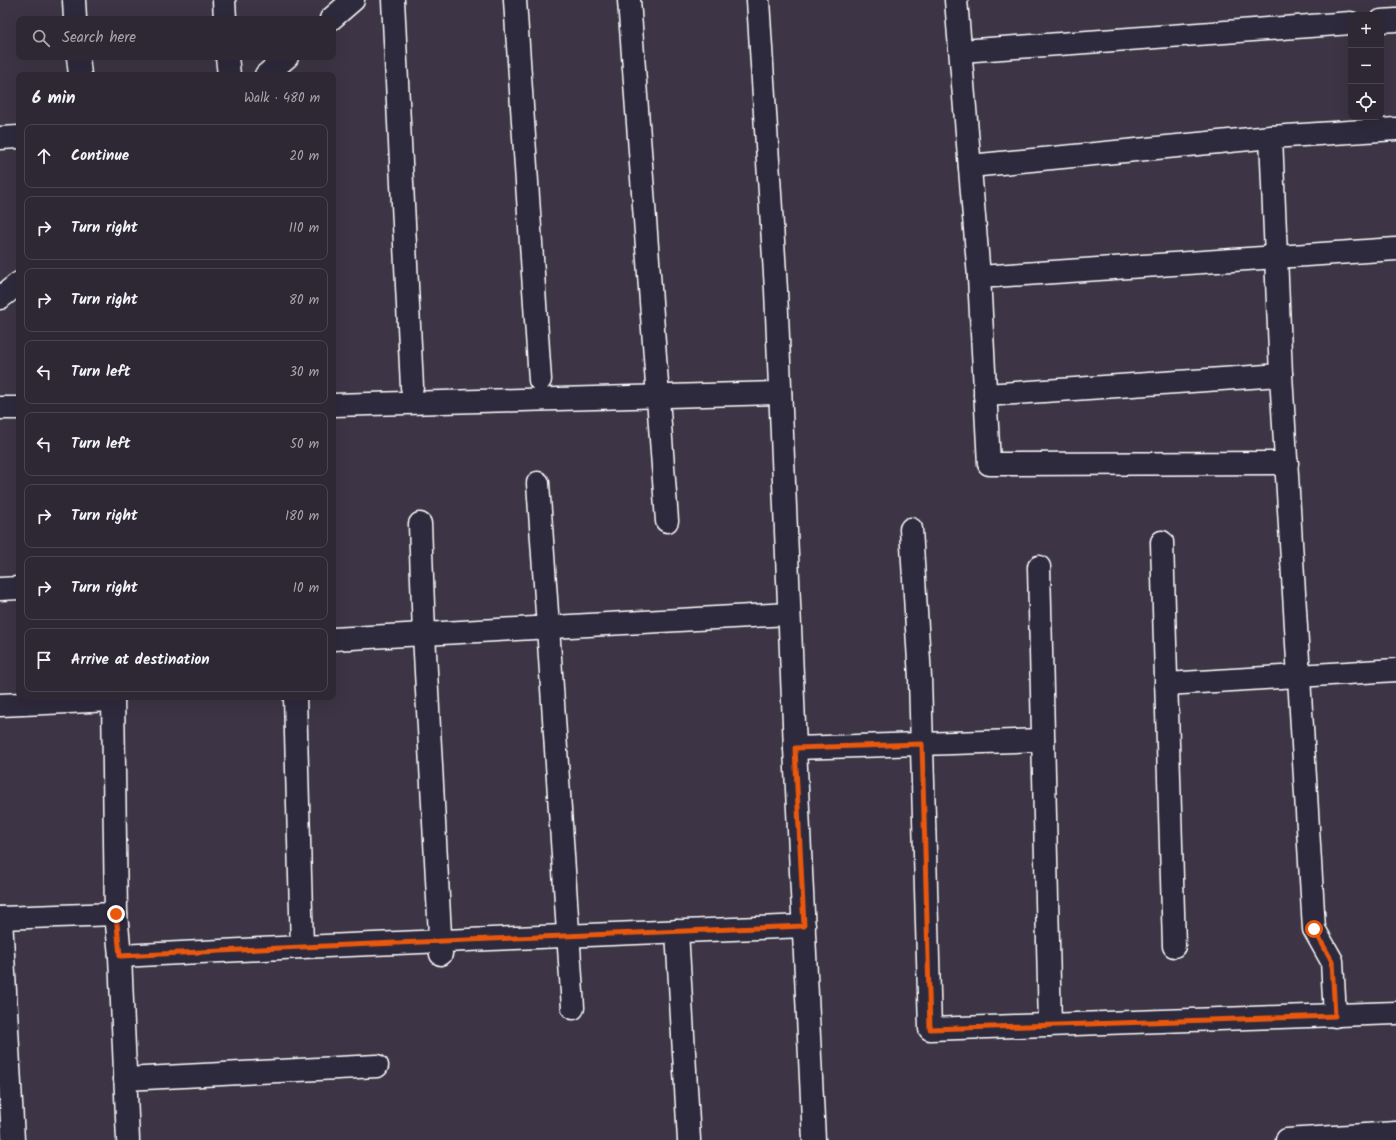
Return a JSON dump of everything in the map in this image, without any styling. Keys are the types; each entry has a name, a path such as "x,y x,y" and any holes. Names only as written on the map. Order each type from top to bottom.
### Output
{"street":[{"path":"74,0 76,16"},
{"path":"224,0 225,16"},
{"path":"393,0 412,387"},
{"path":"515,0 540,380"},
{"path":"629,0 667,521"},
{"path":"758,0 776,290 795,748 814,1140"},
{"path":"956,0 979,277 989,464 1286,463"},
{"path":"1384,21 1396,20"},
{"path":"961,51 1348,23"},
{"path":"78,60 80,72"},
{"path":"228,60 229,72"},
{"path":"970,166 1271,137 1396,129"},
{"path":"0,138 16,137"},
{"path":"1271,137 1281,375 1314,929 1332,961 1335,1016"},
{"path":"979,277 1396,249"},
{"path":"0,298 16,285"},
{"path":"986,395 1281,375"},
{"path":"336,405 780,393"},
{"path":"0,408 16,408"},
{"path":"538,483 573,1008"},
{"path":"420,524 424,634 441,948"},
{"path":"911,529 920,678 930,1029 1396,1013"},
{"path":"1162,542 1174,946"},
{"path":"1039,567 1050,1025"},
{"path":"0,589 16,588"},
{"path":"336,639 790,614"},
{"path":"1166,684 1396,670"},
{"path":"0,705 94,700"},
{"path":"113,700 116,914 120,956 128,1140"},
{"path":"295,700 302,947"},
{"path":"795,748 1043,740"},
{"path":"8,1136 0,918 116,914"},
{"path":"120,956 302,947 441,948 568,936 804,926"},
{"path":"677,931 689,1140"},
{"path":"125,1079 376,1066"},
{"path":"1287,1140 1396,1133"}],"route":[{"path":"116,914 120,956 804,926 795,748 922,744 930,1029 1335,1016 1332,961 1314,929"}]}
